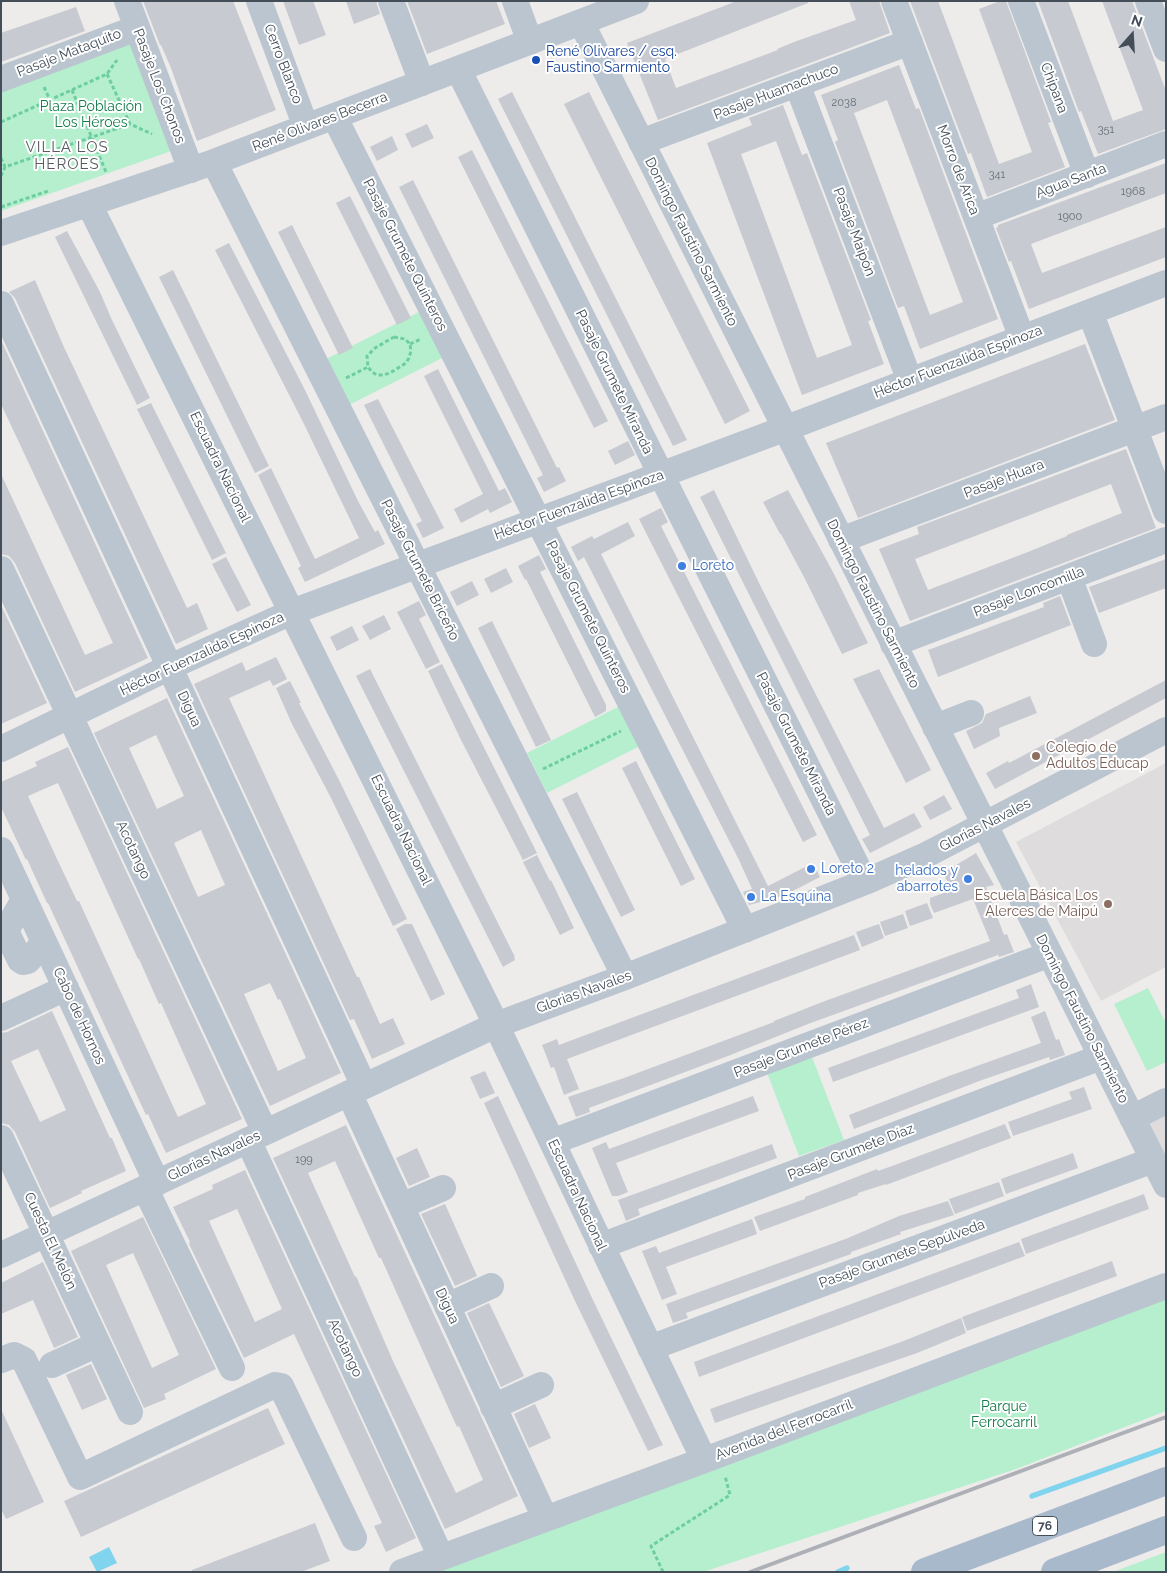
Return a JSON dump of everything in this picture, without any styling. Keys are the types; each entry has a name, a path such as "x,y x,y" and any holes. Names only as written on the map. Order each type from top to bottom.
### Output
{"main road":[{"name":"76","path":"925,1572 1166,1481"},
{"path":"1054,1572 1166,1530"}],"street":[{"name":"Pasaje Los Chonos","path":"127,1 137,28 203,166"},
{"name":"Cerro Blanco","path":"259,1 306,127"},
{"path":"391,1 422,83"},
{"path":"515,1 530,42"},
{"name":"René Olivares Becerra","path":"1,233 203,166 636,1"},
{"name":"Morro de Arica","path":"894,1 1022,338"},
{"name":"Chipana","path":"1021,1 1087,174"},
{"path":"1148,1 1166,49"},
{"name":"Domingo Faustino Sarmiento","path":"581,22 1166,1185"},
{"name":"Pasaje Mataquito","path":"1,79 137,28"},
{"name":"Pasaje Huamachuco","path":"641,142 910,42"},
{"name":"Pasaje Grumete Miranda","path":"458,69 865,882"},
{"name":"Pasaje Maipón","path":"797,84 910,381"},
{"name":"Pasaje Grumete Quinteros","path":"334,116 745,930"},
{"name":"Agua Santa","path":"976,217 1166,144"},
{"name":"Pasaje Grumete Briceño","path":"203,166 417,565 625,977"},
{"name":"Escuadra Nacional","path":"90,204 496,1025 650,1348 711,1458"},
{"name":"Héctor Fuenzalida Espinoza","path":"1,749 170,667 292,612 910,381 1166,283"},
{"name":"Digua","path":"1,304 170,667 356,1090 401,1206 545,1518"},
{"path":"1090,312 1166,511"},
{"name":"Pasaje Huara","path":"841,540 1166,417"},
{"name":"Pasaje Loncomilla","path":"893,644 1166,540"},
{"name":"Acotango","path":"1,568 70,716 257,1136 441,1557"},
{"path":"1069,577 1094,644"},
{"path":"935,727 971,713"},
{"name":"Glorias Navales","path":"1,1255 496,1025 745,930 924,856 1166,730"},
{"name":"Cabo de Hornos","path":"1,850 66,988 232,1368"},
{"name":"Pasaje Grumete Pérez","path":"552,1142 1050,954"},
{"path":"1,1018 66,988"},
{"name":"Pasaje Grumete Díaz","path":"601,1246 1101,1057"},
{"path":"1132,1118 1166,1101"},
{"name":"Cuesta El Melón","path":"1,1138 130,1412"},
{"name":"Pasaje Grumete Sepúlveda","path":"650,1348 1153,1160"},
{"path":"401,1206 443,1188"},
{"path":"447,1306 491,1286"},
{"name":"Avenida del Ferrocarril","path":"402,1572 711,1458 1166,1286"},
{"path":"52,1365 98,1344"},
{"path":"1,1360 14,1355 24,1360 80,1477 275,1385 281,1386 354,1538"},
{"path":"493,1407 541,1385"}],"path":[{"path":"1,122 108,74 130,124 5,167 1,176"},
{"path":"72,90 106,172"},
{"path":"1,158 5,167"},
{"path":"405,338 410,344 411,351 406,363 390,373 377,375 368,367 367,356 370,351 388,339 405,338"},
{"path":"525,778 641,722"},
{"path":"663,1572 651,1546 730,1495 711,1458"}],"shaded area":[{"name":"Escuela Básica Los Alerces de Maipú","path":"1166,763 1166,967 1101,1001 1016,842"},
{"path":"1166,1111 1166,1157 1146,1121"}],"green space":[{"name":"Plaza Población Los Héroes","path":"129,37 174,150 1,211 1,84"},
{"path":"423,310 446,356 349,405 326,359"},
{"path":"622,705 642,745 547,793 527,753"},
{"path":"1148,988 1166,1023 1166,1062 1147,1071 1114,1004"},
{"path":"812,1057 844,1140 799,1156 767,1073"},
{"name":"Parque Ferrocarril","path":"1166,1297 1166,1411 1016,1469 703,1572 433,1572"},
{"path":"1166,1552 1166,1572 1113,1572"}],"water":[{"path":"109,1547 117,1563 97,1572 89,1557"}],"building":[{"path":"143,1 233,1 276,110 197,141 171,68"},
{"path":"283,1 313,1 326,35 299,45"},
{"path":"346,1 376,1 380,14 354,24"},
{"path":"407,1 496,1 505,24 427,54"},
{"path":"737,1 808,1 808,3 665,59 676,88 856,20 849,1 879,1 890,33 658,120 627,43"},
{"path":"910,1 938,1 999,164 1032,152 979,9 1000,1 1006,1 1051,122 1048,123 1065,167 987,197 971,153 968,154"},
{"path":"1038,1 1068,1 1113,121 1143,110 1102,1 1132,1 1166,91 1166,129 1098,154 1081,111 1079,112"},
{"path":"76,7 85,31 1,62 1,33"},
{"path":"899,65 916,109 919,108 998,319 920,349 904,306 898,308 835,142 838,140 821,95","holes":["887,100 963,302 930,315 854,113"]},
{"path":"512,92 687,440 673,446 498,99"},
{"path":"589,92 750,411 725,424 564,104"},
{"path":"783,105 802,155 807,153 871,320 868,321 884,364 802,395 707,143 752,125 749,118","holes":["776,141 852,345 817,358 741,154"]},
{"path":"427,124 434,138 412,148 405,134"},
{"path":"392,136 398,150 377,161 370,147"},
{"path":"472,150 608,421 594,428 458,157"},
{"path":"1166,163 1166,193 1031,244 1042,273 1166,227 1166,257 1029,309 996,228 998,225"},
{"path":"413,180 557,468 559,467 566,481 544,492 537,478 543,475 399,187"},
{"path":"350,196 411,318 397,325 336,203"},
{"path":"292,225 353,348 339,355 278,232"},
{"path":"67,231 100,292 150,398 137,405 55,237"},
{"path":"229,243 305,390 358,501 375,532 378,530 385,544 305,582 298,568 301,566 258,475 271,468 315,559 359,538 303,422 215,250"},
{"path":"173,270 269,466 255,473 159,277"},
{"path":"35,280 63,345 187,608 197,603 208,629 176,644 15,298 9,292"},
{"path":"1,340 148,658 75,692 15,563 9,556 1,554 1,474 85,655 113,643 1,404"},
{"path":"1085,344 1115,420 858,518 826,443"},
{"path":"438,369 499,491 505,488 512,502 490,513 488,509 461,523 454,509 483,494 424,376"},
{"path":"378,399 444,528 423,538 416,524 422,521 364,405"},
{"path":"151,403 226,553 212,560 137,409"},
{"path":"628,441 635,455 615,465 608,451"},
{"path":"1126,449 1156,528 910,621 879,549 919,534 917,527","holes":["1111,484 1122,513 1028,552 928,590 915,559"]},
{"path":"714,490 763,591 884,828 914,813 922,827 870,853 862,839 870,835 700,497"},
{"path":"788,490 833,572 868,643 842,654 804,577 763,502"},
{"path":"661,508 668,522 661,526 817,835 803,842 639,519"},
{"path":"628,522 635,536 601,554 768,886 813,863 820,877 783,896 749,905 743,892 752,889 739,860 584,557 578,561 571,547 592,536 594,539"},
{"path":"539,555 546,569 540,572 606,705 606,711 595,717 518,566"},
{"path":"226,557 251,605 237,612 212,564"},
{"path":"1166,559 1166,588 1099,613 1089,587"},
{"path":"506,568 513,582 491,593 484,579"},
{"path":"472,581 479,595 457,606 450,592"},
{"path":"1060,596 1071,625 938,677 928,650 1044,607 1043,603"},
{"path":"419,601 426,615 419,619 440,662 426,669 397,612"},
{"path":"1,605 47,703 1,724"},
{"path":"384,615 391,629 370,640 362,626"},
{"path":"492,621 551,740 536,747 478,628"},
{"path":"352,626 359,640 337,651 330,637"},
{"path":"276,657 287,679 273,686 270,680 229,698 380,1024 393,1018 405,1044 372,1059 354,1019 350,1020 194,684 242,662 246,671"},
{"path":"442,664 537,853 523,860 461,740 428,671"},
{"path":"370,669 515,957 515,960 503,967 356,676"},
{"path":"879,669 931,770 906,783 853,679"},
{"path":"1166,680 1166,698 995,789 986,773 1008,761 1009,763"},
{"path":"290,681 301,703 299,703 407,919 393,926 330,796 292,724 276,688"},
{"path":"1030,696 1037,713 999,728 1000,736 974,749 966,731 982,723 986,714"},
{"path":"167,698 341,1073 270,1106 94,733","holes":["156,735 184,796 157,809 129,748","201,830 225,885 198,897 174,843","270,983 278,1000 280,999 306,1058 278,1071 244,994"]},
{"path":"68,747 242,1119 166,1153 148,1114 146,1115 48,903 1,807 1,782 37,766 35,762","holes":["58,783 159,1004 161,1003 206,1104 178,1117 79,901 77,901 28,796"]},
{"path":"636,761 695,879 681,886 622,768"},
{"path":"577,792 635,910 621,917 562,799"},
{"path":"944,795 952,809 930,820 923,807"},
{"path":"976,853 994,885 986,887 1004,935 1007,934 1014,952 999,957 998,955 808,1024 589,1108 590,1112 576,1117 568,1097 624,1078 825,1001 990,941 973,899 934,913 930,904 930,898 952,890 943,873"},
{"path":"537,855 574,928 560,935 523,862"},
{"path":"927,903 933,918 910,926 905,911"},
{"path":"903,914 908,928 885,936 880,922"},
{"path":"405,924 412,924 445,994 431,1001 396,929"},
{"path":"879,924 884,938 862,947 856,932"},
{"path":"854,935 860,950 567,1059 579,1089 564,1095 554,1067 551,1068 542,1045 557,1039 559,1045"},
{"path":"1031,984 1039,1007 833,1082 828,1068 1019,998 1016,990"},
{"path":"52,1011 126,1171 81,1191 82,1193 50,1208 15,1132 9,1125 1,1123 1,1033","holes":["38,1049 66,1110 40,1122 11,1061"]},
{"path":"1045,1011 1056,1040 1059,1039 1065,1055 1050,1060 1049,1057 982,1080 854,1129 849,1115 1041,1043 1031,1017"},
{"path":"485,1071 495,1093 480,1099 470,1077"},
{"path":"1084,1087 1092,1109 1013,1136 1008,1122 1072,1099 1069,1092"},
{"path":"498,1096 663,1445 648,1451 575,1301 484,1103"},
{"path":"753,1096 759,1111 616,1163 628,1192 612,1196 592,1148 606,1142 609,1149"},
{"path":"1005,1124 1011,1138 886,1185 858,1193 858,1195 760,1231 754,1217 805,1199 805,1197 877,1169 878,1171"},
{"path":"346,1125 518,1496 445,1529 273,1158","holes":["335,1161 379,1258 381,1258 483,1480 456,1493 393,1361 308,1173"]},
{"path":"772,1144 777,1158 638,1209 640,1215 626,1221 618,1200"},
{"path":"417,1148 430,1177 409,1186 396,1158"},
{"path":"1073,1153 1078,1168 1006,1194 1001,1179"},
{"path":"245,1170 416,1538 386,1552 374,1526 382,1523 294,1334 244,1358 173,1207 213,1189 212,1185","holes":["237,1209 282,1309 255,1322 209,1221"]},
{"path":"999,1182 1004,1196 955,1214 949,1199"},
{"path":"1144,1194 1149,1209 1026,1254 1021,1239"},
{"path":"948,1201 954,1215 900,1232 901,1234 851,1252 851,1254 686,1313 688,1318 673,1323 666,1304 848,1238 899,1216"},
{"path":"445,1204 477,1276 455,1286 421,1214"},
{"path":"143,1217 216,1369 164,1394 166,1399 144,1408 71,1251","holes":["133,1253 179,1355 152,1368 106,1265"]},
{"path":"752,1219 757,1234 666,1267 677,1294 662,1300 642,1251 656,1246 659,1253"},
{"path":"1019,1242 1025,1256 699,1377 694,1362"},
{"path":"1112,1261 1117,1276 967,1331 962,1317"},
{"path":"43,1262 78,1337 54,1348 33,1300 1,1314 1,1283"},
{"path":"489,1303 524,1376 501,1387 467,1313"},
{"path":"961,1318 966,1333 917,1353 715,1423 710,1409 901,1342"},
{"path":"91,1364 107,1399 82,1410 66,1375"},
{"path":"535,1404 551,1438 529,1448 514,1414"},
{"path":"268,1408 285,1444 81,1537 64,1501"},
{"path":"1,1409 44,1502 6,1519 1,1509"},
{"path":"315,1523 330,1561 301,1572 192,1572 192,1570"}],"waterway":[{"path":"1032,1496 1166,1448"},
{"path":"838,1572 847,1568"}],"railway":[{"path":"750,1572 1166,1417"}],"place":[{"name":"René Olivares / esq. Faustino Sarmiento","path":"536,60"},
{"name":"Loreto","path":"682,566"},
{"name":"Colegio de Adultos Educap","path":"1036,756"},
{"name":"Loreto 2","path":"811,869"},
{"name":"helados y abarrotes","path":"968,879"},
{"name":"La Esquina","path":"751,897"},
{"name":"Escuela Básica Los Alerces de Maipú","path":"1108,904"}],"district":[{"name":"VILLA LOS HÉROES","path":"67,156"}]}
